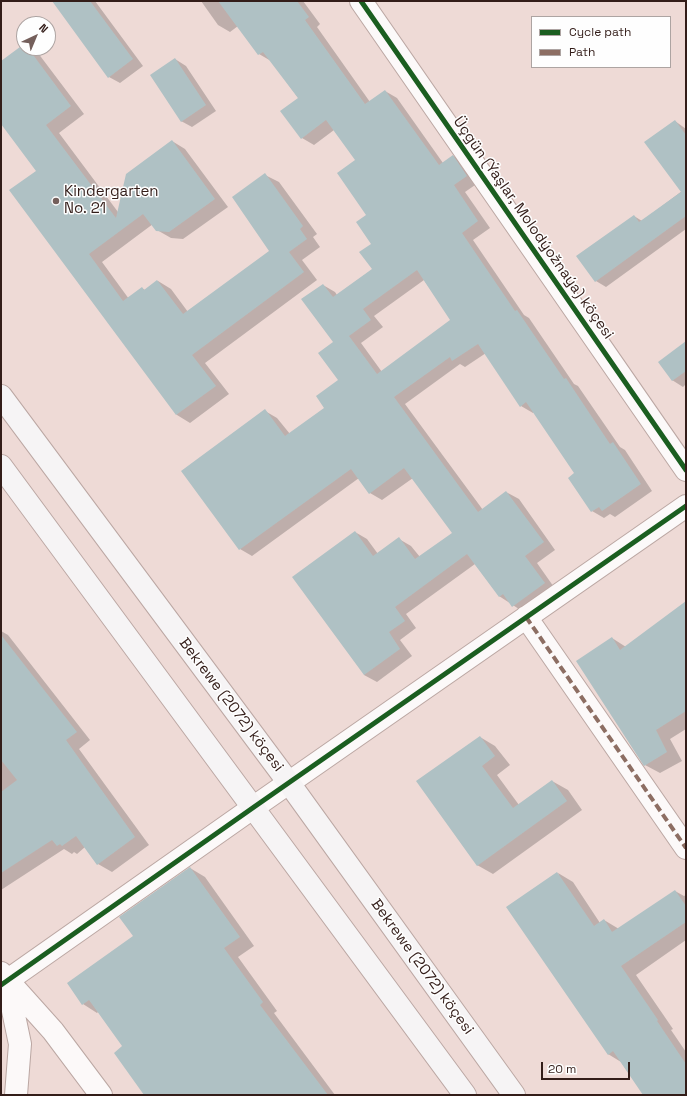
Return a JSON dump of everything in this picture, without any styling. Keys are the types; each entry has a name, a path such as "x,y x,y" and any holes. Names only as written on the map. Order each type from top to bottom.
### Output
{"main road":[{"name":"Bekrewe (2072) köçesi","path":"1,396 288,783 514,1095"},
{"path":"1,466 465,1095"}],"street":[{"name":"Üçgün (Ýaşlar, Molodýožnaýa) köçesi","path":"361,1 686,470"},
{"path":"3,980 686,506"},
{"path":"526,617 686,848"},
{"path":"3,980 20,1044 16,1095"},
{"path":"3,980 53,1031 101,1095"}],"building":[{"path":"52,1 90,1 133,59 108,78"},
{"path":"218,1 297,1 309,17 305,20 365,104 385,90 439,165 453,155 467,176 454,185 478,221 462,233 515,311 517,310 564,379 566,378 610,444 613,442 641,484 602,511 599,507 591,512 568,478 574,473 526,402 520,407 478,344 452,361 450,357 394,397 478,512 506,491 544,542 525,556 545,583 512,607 503,594 499,597 467,554 395,607 405,621 389,632 400,649 364,675 292,577 355,531 373,556 399,537 415,559 452,533 404,468 369,494 351,469 239,550 181,471 265,409 285,436 324,408 316,396 338,380 318,353 333,342 301,299 323,284 333,297 372,269 359,252 371,244 356,222 366,215 337,173 355,160 326,120 301,139 280,111 298,98 263,52 258,55","holes":["417,270 450,320 377,374 349,336 371,320 363,309"]},
{"path":"16,50 16,56 34,56 71,106 46,125 116,218 126,174 172,140 215,199 169,232 156,231 143,214 89,254 123,301 142,287 144,290 157,280 183,314 269,251 232,197 265,173 303,226 300,229 307,239 289,252 304,272 192,355 216,386 176,415 9,190 36,171 1,124 1,61"},
{"path":"175,58 206,105 181,122 150,75"},
{"path":"675,120 686,135 686,216 595,282 576,256 634,215 639,222 681,192 644,142"},
{"path":"686,341 686,371 672,381 658,362"},
{"path":"686,601 686,711 656,730 667,752 644,766 576,661 612,637 620,650"},
{"path":"1,635 77,732 66,740 135,837 97,865 76,836 62,846 60,844 57,846 52,840 1,873 1,792 17,780 1,760"},
{"path":"480,736 495,756 482,766 513,808 552,780 567,801 477,866 416,781"},
{"path":"190,867 240,937 224,948 263,1002 260,1005 328,1095 144,1095 114,1053 122,1046 89,1000 82,1005 67,983 133,936 119,917"},
{"path":"557,872 594,926 604,919 612,932 675,890 686,906 686,922 621,966 686,1064 686,1095 643,1095 613,1051 608,1055 506,907"}],"marked path":[{"path":"526,617 686,848"}],"cycle path":[{"path":"361,1 686,470"},
{"path":"1,985 686,506"}],"place":[{"name":"Kindergarten No. 21","path":"56,201"}]}
